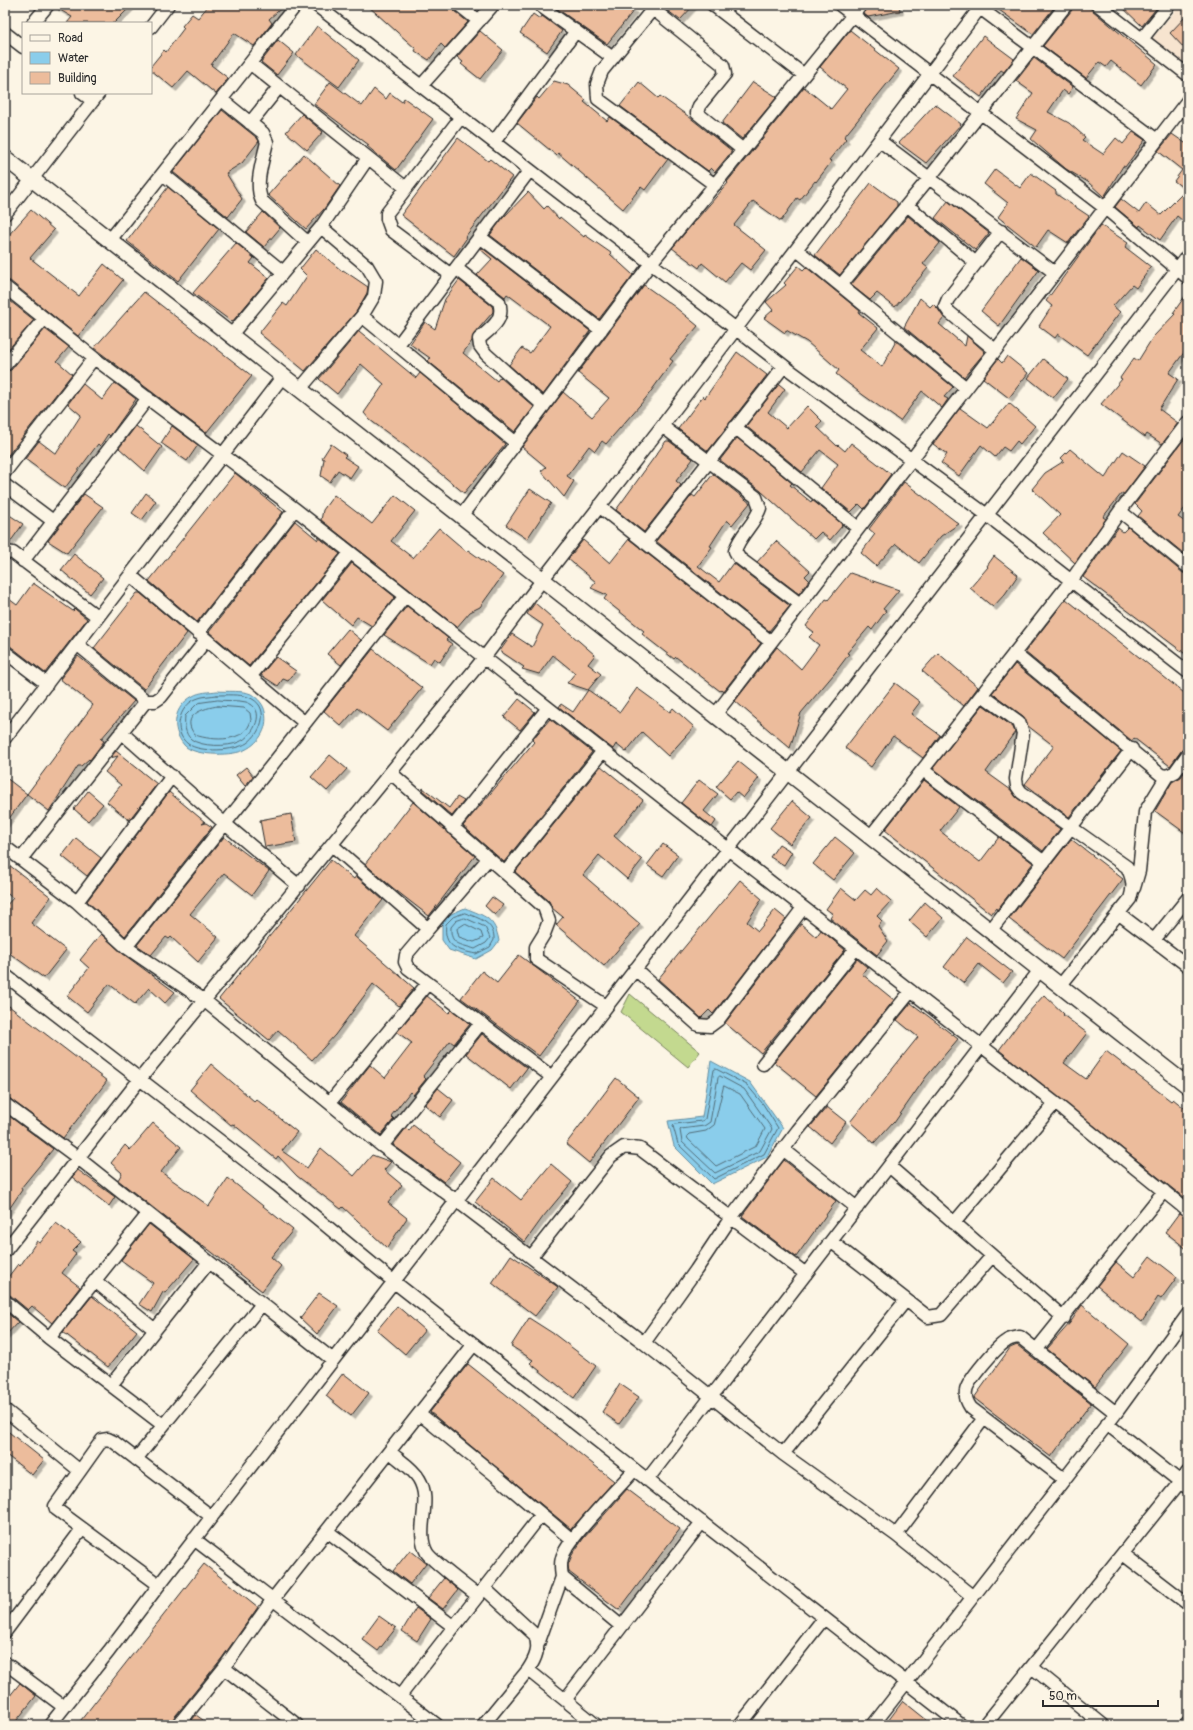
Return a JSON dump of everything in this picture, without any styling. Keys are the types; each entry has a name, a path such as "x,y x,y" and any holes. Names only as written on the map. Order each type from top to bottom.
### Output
{"street":[{"path":"34,22 48,5"},
{"path":"152,26 168,5"},
{"path":"110,240 251,64 296,5"},
{"path":"316,5 784,366 987,515 1188,672"},
{"path":"459,5 479,21"},
{"path":"421,86 493,5"},
{"path":"713,5 804,75"},
{"path":"840,5 1105,208 1188,278"},
{"path":"462,515 651,263 861,5"},
{"path":"841,285 930,177 1066,5"},
{"path":"1098,5 1188,75"},
{"path":"1142,39 1169,5"},
{"path":"541,6 613,58"},
{"path":"715,185 598,99 597,84 602,71 652,6 723,65 725,74 699,106 697,113 743,150"},
{"path":"5,1251 140,1079 484,658 981,7 1033,48 1157,140"},
{"path":"494,142 576,31"},
{"path":"5,33 21,42"},
{"path":"251,64 406,188"},
{"path":"250,123 279,87"},
{"path":"5,214 96,97 86,94"},
{"path":"222,100 263,133 267,142 258,187 262,201 307,242"},
{"path":"715,715 1188,100"},
{"path":"461,117 387,213 387,219 391,230 499,302 502,310 501,316 479,339 480,346 486,354 544,406"},
{"path":"880,140 1055,273"},
{"path":"5,158 1188,1086"},
{"path":"231,335 321,227 368,158"},
{"path":"398,345 530,170"},
{"path":"163,174 283,272"},
{"path":"907,205 976,263"},
{"path":"300,389 362,316 374,296 376,281 367,266 321,227"},
{"path":"995,350 949,312 945,306 948,299 1001,231"},
{"path":"480,237 601,330"},
{"path":"796,250 966,388"},
{"path":"50,1725 110,1651 194,1539 393,1281 457,1201 606,1006 1188,255"},
{"path":"5,287 94,358 224,454 728,850 1055,1103 1188,1211"},
{"path":"362,316 516,443"},
{"path":"5,365 44,318"},
{"path":"5,472 94,358"},
{"path":"645,543 784,366"},
{"path":"5,738 283,376"},
{"path":"23,561 148,398"},
{"path":"870,836 1071,581 1120,511 1183,438 1188,422"},
{"path":"662,426 756,497 760,508 737,544 735,551 738,558 800,604"},
{"path":"735,427 858,528"},
{"path":"5,485 53,521"},
{"path":"599,506 771,642"},
{"path":"77,644 146,701 155,701 161,697 202,636 295,510"},
{"path":"1120,511 1188,567"},
{"path":"5,552 13,553 98,617"},
{"path":"250,677 350,553"},
{"path":"130,575 305,723"},
{"path":"126,946 224,823 272,766 405,596"},
{"path":"5,652 47,684"},
{"path":"1014,653 1161,775 1167,776"},
{"path":"982,695 1019,722 1022,727 1023,733 1016,779 1017,786 1021,792 1126,867 1131,876 1134,888"},
{"path":"21,859 146,701"},
{"path":"452,828 548,708"},
{"path":"121,732 224,823 299,886"},
{"path":"990,931 1132,750"},
{"path":"505,873 603,752"},
{"path":"1060,986 1130,899 1139,871 1145,812 1167,776 1175,772 1188,754"},
{"path":"923,770 1044,862"},
{"path":"391,773 544,907 549,921 544,934 536,947 536,959 606,1006"},
{"path":"77,902 172,776"},
{"path":"332,845 428,929"},
{"path":"5,847 77,902 126,946 205,1001 382,1146 644,1343 710,1398 783,1454 896,1535 972,1596"},
{"path":"488,859 406,955 405,962 408,968 552,1077"},
{"path":"1154,940 1188,898"},
{"path":"636,969 698,1025 710,1026 718,1020 804,908"},
{"path":"1118,913 1188,966"},
{"path":"763,1064 856,948"},
{"path":"647,1480 832,1242 1040,970"},
{"path":"5,975 277,1185 393,1281 961,1725"},
{"path":"330,1102 428,983"},
{"path":"644,1343 730,1219 783,1149 911,991"},
{"path":"382,1146 481,1023"},
{"path":"954,1223 1055,1103"},
{"path":"5,1104 78,1158 333,1360"},
{"path":"531,1257 611,1156 624,1147 640,1149 730,1219 806,1274"},
{"path":"783,1149 857,1208"},
{"path":"889,1166 1064,1318"},
{"path":"1037,1349 1064,1318 1164,1191"},
{"path":"49,1338 148,1214"},
{"path":"832,1242 928,1317 941,1315 992,1256"},
{"path":"111,1385 209,1262"},
{"path":"95,1281 155,1330"},
{"path":"783,1454 906,1300"},
{"path":"5,1301 49,1338 163,1425"},
{"path":"136,1459 262,1304"},
{"path":"872,1725 1116,1413 1188,1314"},
{"path":"1064,1479 971,1408 966,1399 966,1389 986,1360 1006,1341 1012,1338 1020,1337 1116,1413"},
{"path":"178,1725 224,1668 273,1599 474,1344"},
{"path":"5,1410 80,1470"},
{"path":"420,1414 572,1540"},
{"path":"896,1535 984,1418"},
{"path":"1107,1424 1184,1485"},
{"path":"159,1585 58,1512 55,1506 102,1440 108,1439 114,1442 212,1517"},
{"path":"390,1452 418,1477 424,1488 425,1513 422,1539 427,1554 481,1592 535,1635 538,1644"},
{"path":"483,1725 528,1670 534,1660 538,1644 562,1577 560,1567 562,1557 572,1540 634,1470"},
{"path":"985,1725 1033,1668 1123,1554 1184,1485 1188,1472"},
{"path":"400,1696 541,1514"},
{"path":"565,1700 702,1522"},
{"path":"5,1632 82,1530"},
{"path":"327,1531 454,1627"},
{"path":"194,1539 400,1696 430,1723"},
{"path":"1123,1554 1188,1604"},
{"path":"562,1577 621,1626"},
{"path":"740,1725 824,1618"},
{"path":"5,1663 64,1707"},
{"path":"224,1668 297,1725"},
{"path":"1033,1668 1103,1725"},
{"path":"528,1670 596,1725"}],"shaded area":[{"path":"1180,5 1188,5 1188,67 1152,39"}],"green space":[{"path":"630,994 700,1052 688,1067 621,1012"}],"water":[{"path":"217,691 251,694 262,704 266,718 264,730 253,745 242,751 229,754 212,754 195,751 184,745 177,732 176,718 182,705 195,695"},
{"path":"465,908 488,919 495,927 499,941 492,950 476,959 449,950 442,940 442,923 451,914"},
{"path":"711,1061 750,1082 783,1128 767,1157 712,1184 674,1146 668,1121 702,1117"}],"building":[{"path":"55,5 132,5 115,22 68,22 72,17 55,7"},
{"path":"209,5 285,5 269,19 272,23 254,46 234,33 211,65 228,78 216,94 188,71 173,88 152,71 152,65 164,50 166,52 184,28 182,26 192,14 198,18"},
{"path":"367,5 452,5 454,11 468,22 445,48 441,44 429,60 415,51 416,49"},
{"path":"552,5 626,5 634,10 607,44"},
{"path":"663,5 694,5 680,20 663,7"},
{"path":"868,5 899,5 900,11 868,17 864,14"},
{"path":"992,5 1056,5 1033,34"},
{"path":"1073,5 1086,5 1157,64 1141,85 1111,61 1106,67 1099,62 1086,78 1043,46 1072,10"},
{"path":"1120,5 1159,5 1142,26"},
{"path":"533,14 540,19 542,16 562,31 547,52 520,33"},
{"path":"1188,14 1188,52 1170,33"},
{"path":"317,26 359,60 339,87 296,55"},
{"path":"850,30 899,69 844,137 846,139 829,160 832,161 816,182 815,181 800,200 797,198 781,221 753,201 734,225 766,250 750,270 741,263 725,282 702,263 699,268 672,248 728,183 727,182 804,87 831,109 847,89 820,67"},
{"path":"480,31 503,50 480,79 461,64 463,62 457,57"},
{"path":"983,36 1014,59 1004,72 1001,70 981,97 953,76"},
{"path":"278,40 294,53 277,75 261,62"},
{"path":"1034,58 1073,87 1068,94 1063,90 1048,112 1069,123 1085,137 1082,140 1103,154 1116,138 1123,144 1133,132 1145,140 1125,167 1123,166 1104,197 1088,182 1066,169 1031,139 1037,130 1016,119 1033,93 1016,81"},
{"path":"554,81 568,85 586,100 584,102 607,121 610,117 668,159 645,190 641,187 623,209 558,153 556,155 517,123 537,97 539,99"},
{"path":"330,82 362,106 374,89 386,99 390,93 402,102 404,98 433,119 396,170 367,146 369,145 314,104"},
{"path":"639,82 658,98 660,96 688,116 732,151 715,172 711,168 708,171 620,106"},
{"path":"753,82 777,97 742,139 722,123"},
{"path":"935,104 961,124 926,163 899,143"},
{"path":"222,110 259,141 242,163 226,173 242,199 228,217 173,172"},
{"path":"302,114 323,132 307,150 286,132"},
{"path":"1172,134 1188,145 1188,225 1177,216 1160,240 1140,225 1139,227 1115,207 1121,199 1139,213 1146,203 1161,215 1186,190 1174,181 1182,170 1158,151"},
{"path":"458,138 488,161 490,159 512,177 465,237 466,239 454,256 401,215"},
{"path":"304,154 340,186 324,209 306,229 268,195"},
{"path":"995,169 1020,188 1031,173 1056,191 1056,194 1089,216 1068,243 1048,230 1036,247 998,217 1008,203 984,184"},
{"path":"871,183 897,202 897,206 840,275 815,255"},
{"path":"168,187 219,229 178,281 127,241"},
{"path":"528,192 544,209 547,206 559,219 560,217 584,237 585,235 611,253 610,254 633,275 599,319 490,235 502,219"},
{"path":"948,201 989,233 975,250 935,218"},
{"path":"31,210 54,230 30,258 79,296 104,264 123,280 78,336 10,281 5,280 5,239"},
{"path":"263,212 280,228 264,247 246,232"},
{"path":"908,216 940,243 923,264 928,268 895,307 877,293 870,300 851,285"},
{"path":"1101,225 1128,243 1125,247 1151,267 1136,288 1132,285 1113,306 1120,312 1087,355 1058,334 1055,338 1039,326 1052,306 1046,301"},
{"path":"236,243 254,258 250,263 269,278 232,322 193,293"},
{"path":"481,247 590,331 543,395 509,365 522,348 530,353 550,326 507,294 505,297 477,275 492,259 480,249"},
{"path":"316,249 342,271 343,270 368,287 367,293 356,312 305,371 259,333 283,303 287,306 307,276 300,269"},
{"path":"1021,257 1039,270 999,326 981,311"},
{"path":"798,266 803,270 806,267 860,311 859,313 878,328 860,350 882,367 896,341 953,387 944,397 948,399 942,408 922,391 900,421 836,374 839,370 807,342 786,330 785,333 764,318 773,310 766,302 786,285 784,283"},
{"path":"459,280 492,306 493,309 493,312 474,334 472,341 463,353 497,381 500,377 534,407 515,432 428,361 430,358 410,344 425,322 435,329 445,299"},
{"path":"644,285 675,307 698,326 670,359 673,361 646,398 606,444 602,441 595,451 589,446 567,476 574,481 564,497 541,471 546,467 522,447 563,392 592,417 609,398 578,373"},
{"path":"144,292 252,376 206,433 94,348"},
{"path":"1188,292 1188,347 1169,373 1178,379 1159,409 1178,423 1162,444 1147,434 1145,437 1101,404 1122,379 1120,378 1134,358 1138,361 1153,337 1175,314 1173,313"},
{"path":"5,297 34,320 5,353"},
{"path":"920,298 930,307 933,304 938,309 944,318 939,324 965,346 967,336 985,352 964,377 904,327"},
{"path":"45,329 69,347 57,361 72,374 5,459 5,372 11,370"},
{"path":"359,331 416,378 420,373 505,444 464,493 423,459 370,420 364,413 384,384 361,364 337,394 319,379"},
{"path":"737,352 767,375 708,451 678,429 703,396 705,398"},
{"path":"1007,356 1028,373 1009,398 983,378 998,359 1002,363"},
{"path":"1043,359 1068,379 1053,398 1028,378"},
{"path":"115,383 136,399 110,436 108,434 100,446 98,444 65,488 25,459 39,441 56,454 81,415 68,404 83,384 102,400"},
{"path":"779,384 785,389 768,412 787,428 807,406 822,421 817,427 837,446 838,445 845,451 851,443 891,474 864,509 859,504 851,512 821,488 838,464 820,450 802,472 746,426"},
{"path":"1009,403 1035,426 1020,444 1017,441 1009,451 1003,447 995,457 981,445 959,476 941,463 947,454 933,444 960,408 988,428"},
{"path":"136,426 162,447 145,471 119,448"},
{"path":"172,426 198,445 187,461 161,443"},
{"path":"1188,434 1188,504 1178,517 1188,524 1188,557 1138,516 1142,511 1135,504"},
{"path":"737,438 792,483 790,485 841,523 842,526 830,540 821,532 814,539 761,491 720,460"},
{"path":"666,441 669,441 693,459 676,481 681,485 644,532 616,510"},
{"path":"331,444 346,455 344,457 358,466 350,478 338,470 330,482 321,476 324,459 322,458"},
{"path":"1070,449 1105,478 1123,451 1145,466 1124,494 1122,493 1103,517 1106,519 1075,563 1043,533 1060,515 1032,489 1045,473 1064,461 1061,458"},
{"path":"235,473 283,512 197,622 149,581"},
{"path":"713,474 750,503 732,525 727,520 710,546 712,547 698,566 719,582 733,563 790,606 769,631 656,541 692,495 695,497"},
{"path":"904,482 959,524 941,536 919,563 896,544 876,566 861,553 875,534 869,529"},
{"path":"530,489 551,503 527,539 506,525"},
{"path":"146,493 156,501 142,520 132,513"},
{"path":"84,494 103,507 67,553 48,541"},
{"path":"334,495 372,524 395,495 415,511 391,541 413,558 439,528 467,552 468,550 503,575 480,607 470,612 457,627 321,520 323,510"},
{"path":"5,512 23,524 8,545 5,545"},
{"path":"295,521 318,540 318,537 340,554 249,666 209,632"},
{"path":"1128,527 1183,573 1188,574 1188,656 1083,577 1118,528 1123,532"},
{"path":"629,539 761,643 723,692 676,657 674,659 642,634 644,631 604,599 607,595 591,588 596,582 568,559 583,540 610,563"},
{"path":"776,541 810,571 805,576 809,580 799,594 757,562"},
{"path":"74,554 103,578 90,594 61,570"},
{"path":"994,556 1018,575 1005,594 993,607 970,588 988,567 987,566"},
{"path":"352,563 395,597 372,626 357,617 351,625 322,600"},
{"path":"850,573 899,590 883,609 886,611 872,630 869,627 847,653 849,654 834,674 801,713 790,748 735,701 777,647 801,669 819,645 809,637 814,632 806,626 826,599 828,600"},
{"path":"33,583 73,611 75,609 87,619 45,673 5,642 5,596 17,605"},
{"path":"137,593 140,593 187,633 144,689 94,648"},
{"path":"1066,599 1188,696 1188,747 1182,750 1170,766 1134,738 1132,741 1025,652"},
{"path":"535,603 595,655 588,664 601,674 588,690 567,683 575,673 553,655 539,674 522,669 524,667 500,651 512,634 532,647 543,625 527,614"},
{"path":"407,606 448,638 446,640 452,644 440,662 434,658 430,664 384,635"},
{"path":"348,629 361,640 341,665 327,654"},
{"path":"373,649 422,688 387,731 357,708 341,726 324,711"},
{"path":"938,653 978,687 964,706 922,671"},
{"path":"78,656 134,701 101,739 104,741 90,760 89,759 81,766 78,766 49,811 27,794 93,705 60,679"},
{"path":"276,657 296,671 288,681 283,679 278,686 261,675"},
{"path":"1015,664 1121,751 1069,817 1025,784 1054,746 1028,726 1023,716 992,693"},
{"path":"895,683 920,702 911,714 940,735 923,758 893,736 871,767 845,748"},
{"path":"637,688 670,712 673,708 694,727 668,756 642,732 626,752 616,744 613,749 559,707 561,704 573,712 588,690 620,712"},
{"path":"519,699 535,712 520,730 504,717"},
{"path":"983,705 1013,727 1015,732 986,772 1011,790 1017,798 1060,829 1043,851 933,768"},
{"path":"550,719 592,752 504,862 463,826 534,742 532,740"},
{"path":"116,751 157,784 129,820 107,802 121,785 105,772 118,756 110,758"},
{"path":"330,755 347,769 327,791 311,777"},
{"path":"738,761 759,778 743,798 736,792 730,799 716,787"},
{"path":"601,766 643,800 614,836 642,860 627,879 599,855 583,875 640,924 604,966 556,925 563,917 552,908 549,901 515,872"},
{"path":"246,767 253,776 245,786 236,775"},
{"path":"1188,767 1188,835 1155,811 1172,782 1181,777"},
{"path":"5,777 27,794 5,824"},
{"path":"699,780 718,794 704,811 716,821 712,827 681,803"},
{"path":"924,780 959,807 940,831 980,862 999,837 1033,863 997,910 996,908 991,914 885,830"},
{"path":"423,788 449,808 457,797 464,801 452,816 422,790"},
{"path":"88,791 103,804 88,821 74,809"},
{"path":"169,792 205,822 202,824 206,823 212,827 125,936 87,901"},
{"path":"792,801 812,818 790,844 770,828"},
{"path":"413,802 475,856 429,916 365,864"},
{"path":"291,814 296,842 265,847 260,820"},
{"path":"224,837 269,871 252,895 224,873 190,914 218,937 198,962 171,937 169,939 166,937 151,955 137,945"},
{"path":"835,837 855,853 833,880 813,864"},
{"path":"76,838 101,858 87,876 62,856"},
{"path":"1071,839 1123,879 1062,959 1009,919"},
{"path":"663,844 678,855 663,876 647,865"},
{"path":"779,844 792,852 784,865 770,857"},
{"path":"331,860 354,879 356,876 383,900 354,936 414,988 399,1006 373,984 335,1035 312,1060 278,1030 269,1040 219,999"},
{"path":"5,862 51,897 31,923 66,950 44,978 5,950 5,907 13,898 5,892"},
{"path":"740,880 762,899 747,922 758,931 775,910 786,919 713,1014 709,1010 701,1018 658,979"},
{"path":"841,888 856,900 865,890 871,895 877,888 891,901 877,916 882,921 878,926 888,941 877,955 830,918 833,914 826,909"},
{"path":"492,897 503,905 495,915 485,906"},
{"path":"925,902 943,918 927,937 909,921"},
{"path":"801,924 816,937 821,930 845,950 761,1053 725,1023"},
{"path":"101,934 122,953 175,992 165,1003 149,988 135,1004 109,984 87,1012 67,996 89,968 80,960"},
{"path":"967,937 1012,972 1003,983 979,964 964,983 944,967"},
{"path":"519,955 580,1001 539,1056 461,998 482,971 497,983"},
{"path":"857,959 867,967 862,974 894,1000 816,1096 774,1062"},
{"path":"1044,995 1064,1014 1063,1015 1087,1033 1064,1063 1086,1079 1106,1051 1171,1101 1173,1099 1188,1111 1188,1201 999,1050 1019,1023"},
{"path":"427,996 449,1013 452,1010 470,1024 454,1044 450,1041 423,1076 426,1079 413,1095 410,1092 391,1116 394,1119 381,1135 341,1102 370,1065 385,1078 412,1043 397,1032"},
{"path":"5,1003 107,1081 63,1138 9,1098 5,1097"},
{"path":"911,1003 958,1039 926,1077 894,1123 893,1122 874,1143 850,1122 918,1037 897,1020"},
{"path":"482,1034 527,1068 511,1089 466,1054"},
{"path":"211,1064 254,1101 256,1099 297,1132 282,1151 307,1168 321,1148 354,1176 372,1155 391,1162 384,1170 402,1185 388,1203 407,1218 387,1248 343,1207 341,1209 297,1176 278,1156 276,1159 233,1124 231,1125 190,1090"},
{"path":"616,1078 639,1097 589,1163 566,1144"},
{"path":"438,1088 453,1100 440,1117 425,1105"},
{"path":"827,1107 846,1122 830,1143 810,1127"},
{"path":"5,1113 53,1149 21,1188 22,1190 5,1215"},
{"path":"153,1123 181,1147 161,1172 209,1206 228,1178 293,1230 271,1257 281,1266 262,1291 118,1180 122,1173 111,1163 125,1145 130,1150"},
{"path":"413,1125 460,1162 444,1182 393,1145 406,1128 409,1131"},
{"path":"784,1160 836,1201 796,1257 742,1216"},
{"path":"551,1164 572,1182 543,1217 525,1242 475,1202 494,1178 521,1200"},
{"path":"78,1170 115,1197 109,1206 72,1177"},
{"path":"1179,1213 1188,1218 1188,1250 1165,1232"},
{"path":"56,1223 81,1242 72,1251 76,1254 62,1273 80,1287 52,1323 32,1306 28,1310 10,1295 5,1294 5,1281 18,1264 20,1266 37,1241 40,1243"},
{"path":"149,1224 194,1259 165,1293 163,1292 152,1312 139,1304 153,1283 121,1260"},
{"path":"511,1255 558,1287 535,1316 492,1283"},
{"path":"1150,1256 1177,1277 1161,1299 1158,1297 1142,1322 1097,1286 1116,1262 1134,1277"},
{"path":"319,1293 338,1306 317,1334 300,1318"},
{"path":"92,1296 137,1331 108,1367 63,1332"},
{"path":"1082,1305 1129,1344 1095,1387 1047,1349 1070,1323"},
{"path":"397,1306 425,1330 405,1354 377,1330"},
{"path":"5,1311 18,1322 5,1336"},
{"path":"529,1318 554,1334 596,1366 574,1398 530,1363 533,1360 511,1346"},
{"path":"1017,1345 1091,1403 1051,1457 974,1398 1010,1348"},
{"path":"468,1364 614,1481 571,1529 430,1412"},
{"path":"343,1373 369,1393 351,1416 326,1396"},
{"path":"620,1384 639,1397 619,1424 602,1412"},
{"path":"5,1429 44,1460 32,1475 5,1454"},
{"path":"627,1489 680,1529 619,1610 569,1572 568,1565 572,1555 583,1539"},
{"path":"410,1550 426,1563 410,1584 393,1571"},
{"path":"204,1564 258,1607 222,1658 172,1720 171,1725 77,1725"},
{"path":"444,1578 458,1590 443,1609 428,1598"},
{"path":"416,1608 431,1619 417,1641 402,1631"},
{"path":"379,1616 396,1628 378,1651 362,1639"},
{"path":"20,1683 36,1696 13,1725 5,1725 5,1702"},
{"path":"903,1701 933,1725 885,1725"},
{"path":"196,1715 210,1725 188,1725"}]}
